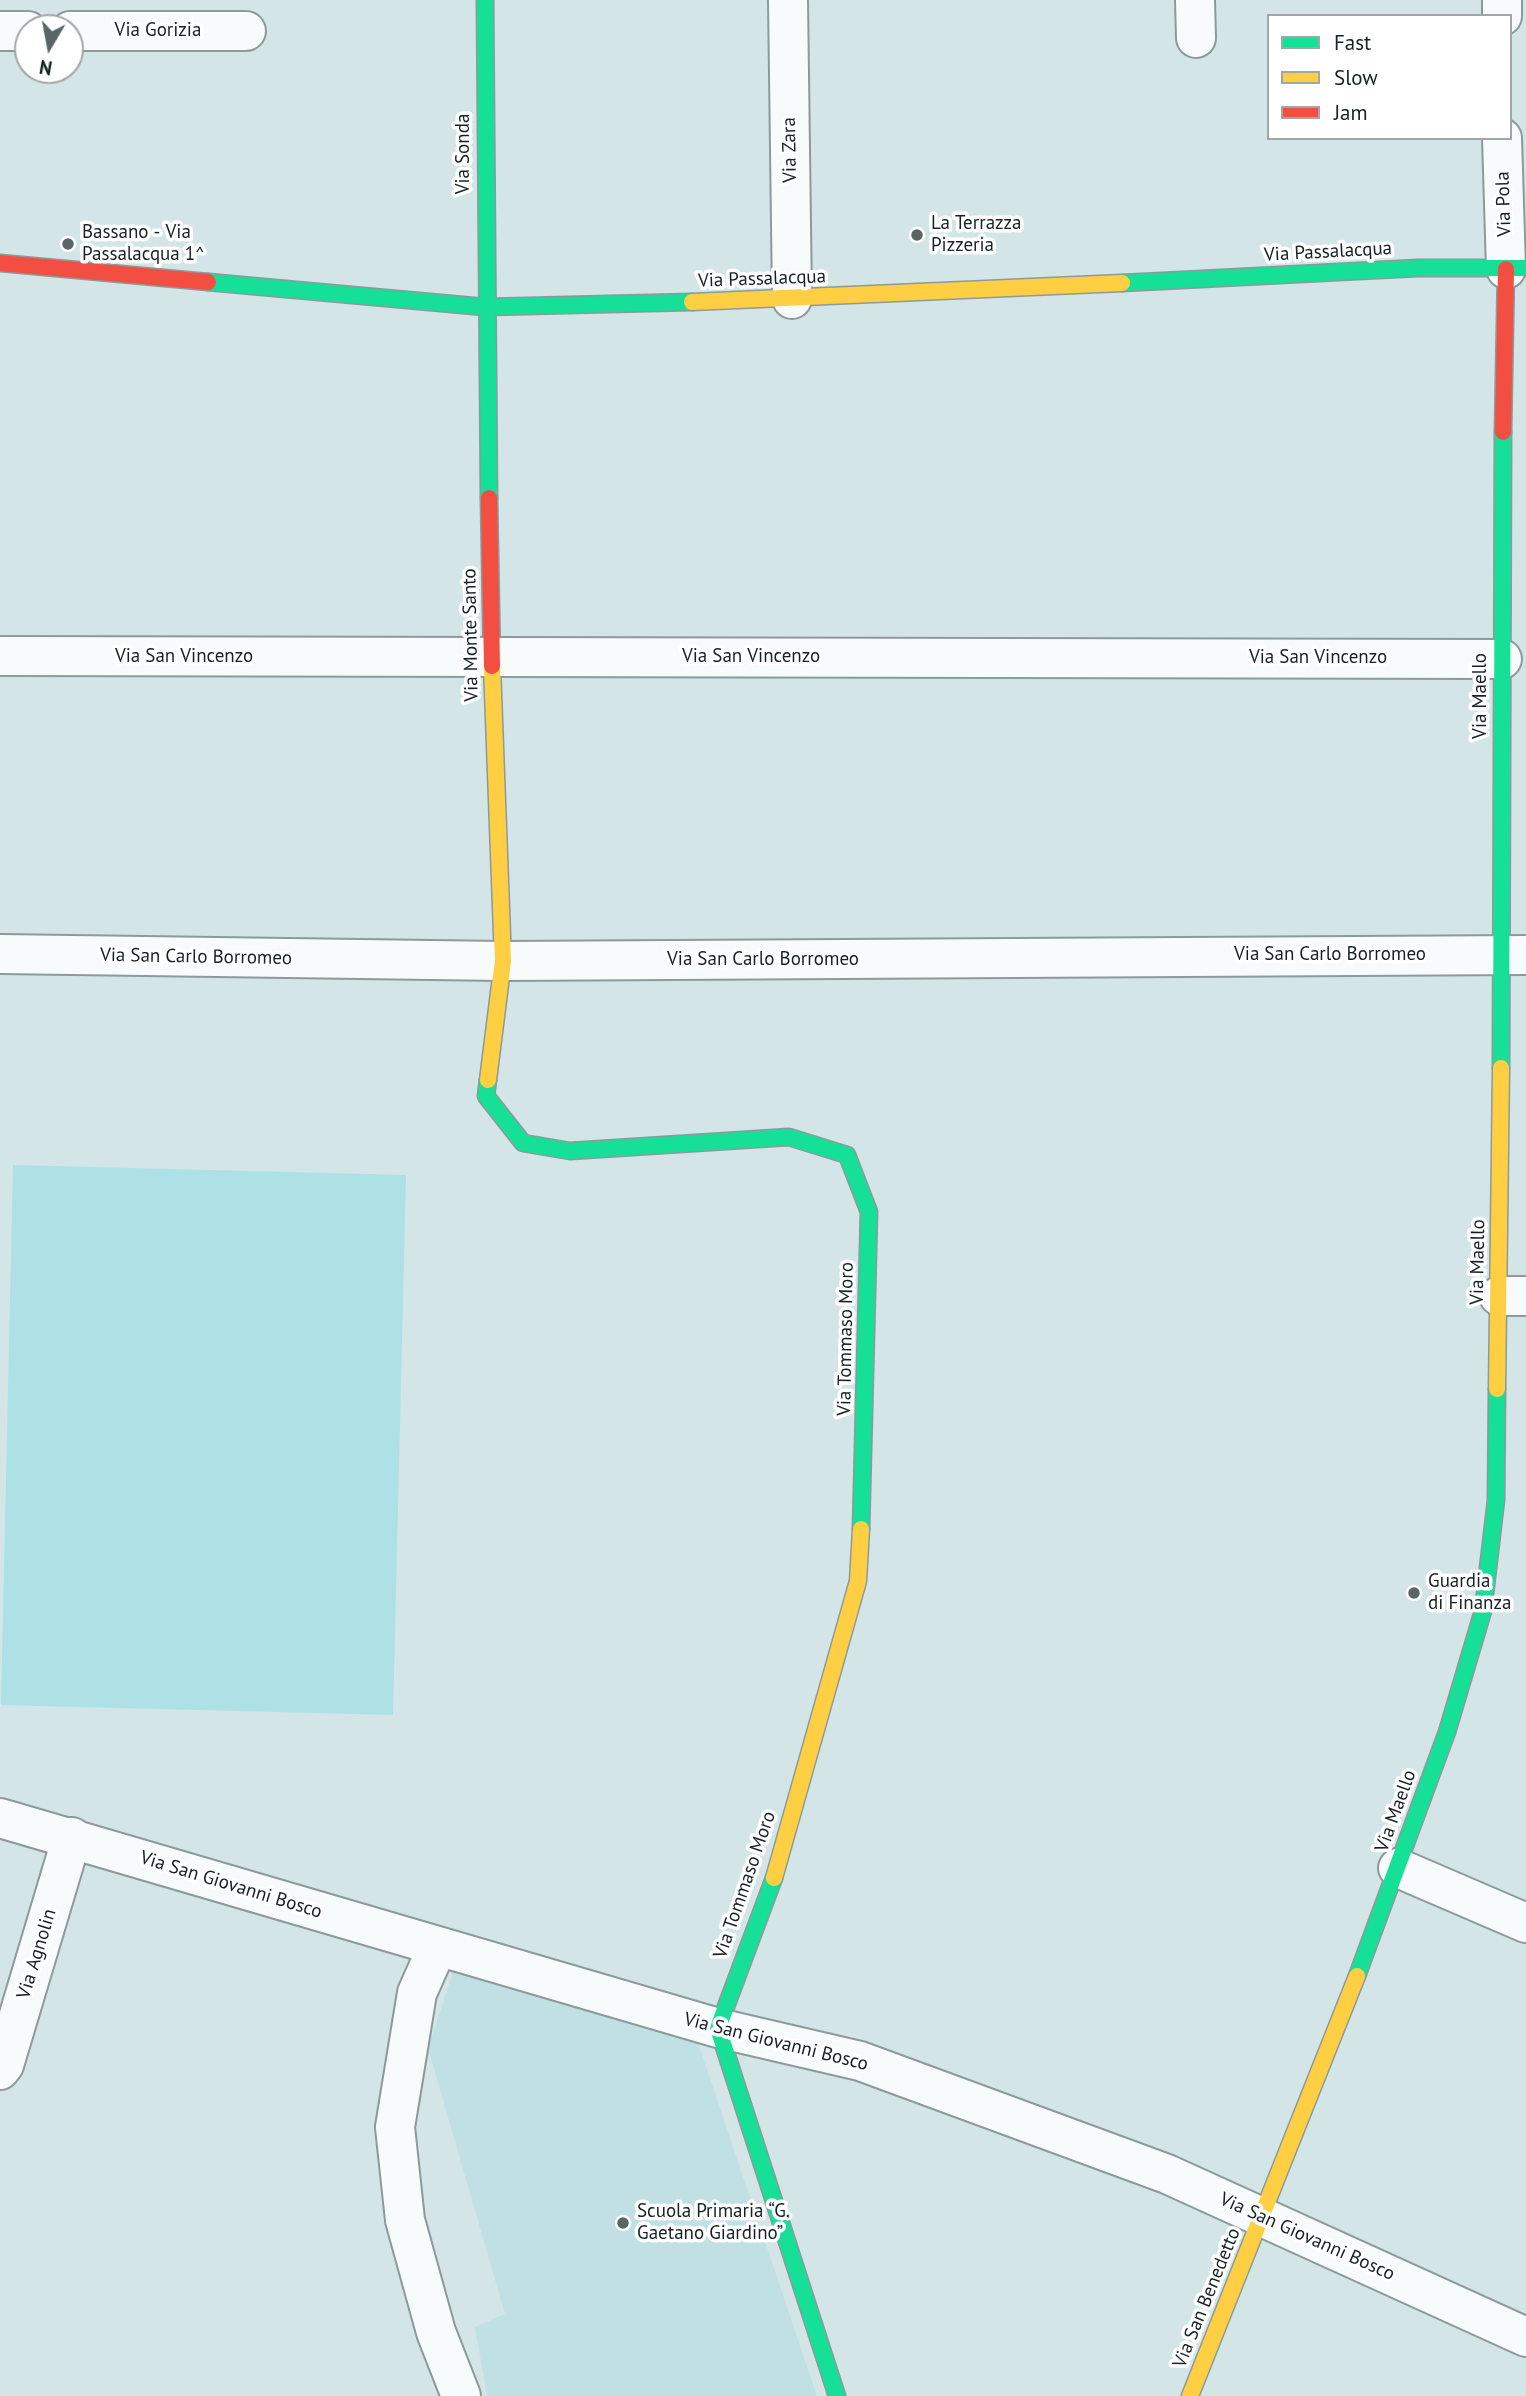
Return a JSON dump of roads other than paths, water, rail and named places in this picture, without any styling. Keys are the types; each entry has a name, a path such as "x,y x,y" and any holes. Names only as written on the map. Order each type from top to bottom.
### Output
{"street":[{"name":"Via Sonda","path":"485,0 485,307"},
{"name":"Via Zara","path":"788,0 792,299"},
{"path":"1195,0 1196,38"},
{"name":"Via Gorizia","path":"84,31 246,31"},
{"name":"Via Pola","path":"1502,140 1516,268"},
{"name":"Via Passalacqua","path":"0,262 485,307 792,299 1418,268 1516,268"},
{"name":"Via Maello","path":"1263,2216 1398,1868 1447,1732 1483,1611 1496,1500 1513,1296 1514,955 1502,659 1503,324 1516,268"},
{"name":"Via Monte Santo","path":"485,307 492,657 503,961"},
{"name":"Via San Vincenzo","path":"0,656 1502,659"},
{"name":"Via San Carlo Borromeo","path":"0,954 503,961 1514,955"},
{"name":"Via Tommaso Moro","path":"503,961 486,1096 523,1143 570,1151 789,1137 847,1155 870,1212 865,1443 858,1581 773,1880 718,2028"},
{"name":"Via San Giovanni Bosco","path":"0,1818 718,2028 860,2061 1167,2174 1526,2337"},
{"name":"Via Agnolin","path":"0,2070 4,2065 72,1837"},
{"path":"1398,1868 1526,1923"},
{"path":"437,1948 416,1993 395,2126 405,2220 436,2332 461,2396"},
{"path":"718,2028 837,2396"},
{"name":"Via San Benedetto","path":"1190,2396 1263,2216"}],"place":[{"name":"La Terrazza Pizzeria","path":"917,235"},
{"name":"Bassano - Via Passalacqua 1^","path":"68,244"},
{"name":"Guardia di Finanza","path":"1414,1593"},
{"name":"Scuola Primaria “G. Gaetano Giardino”","path":"623,2223"}]}
